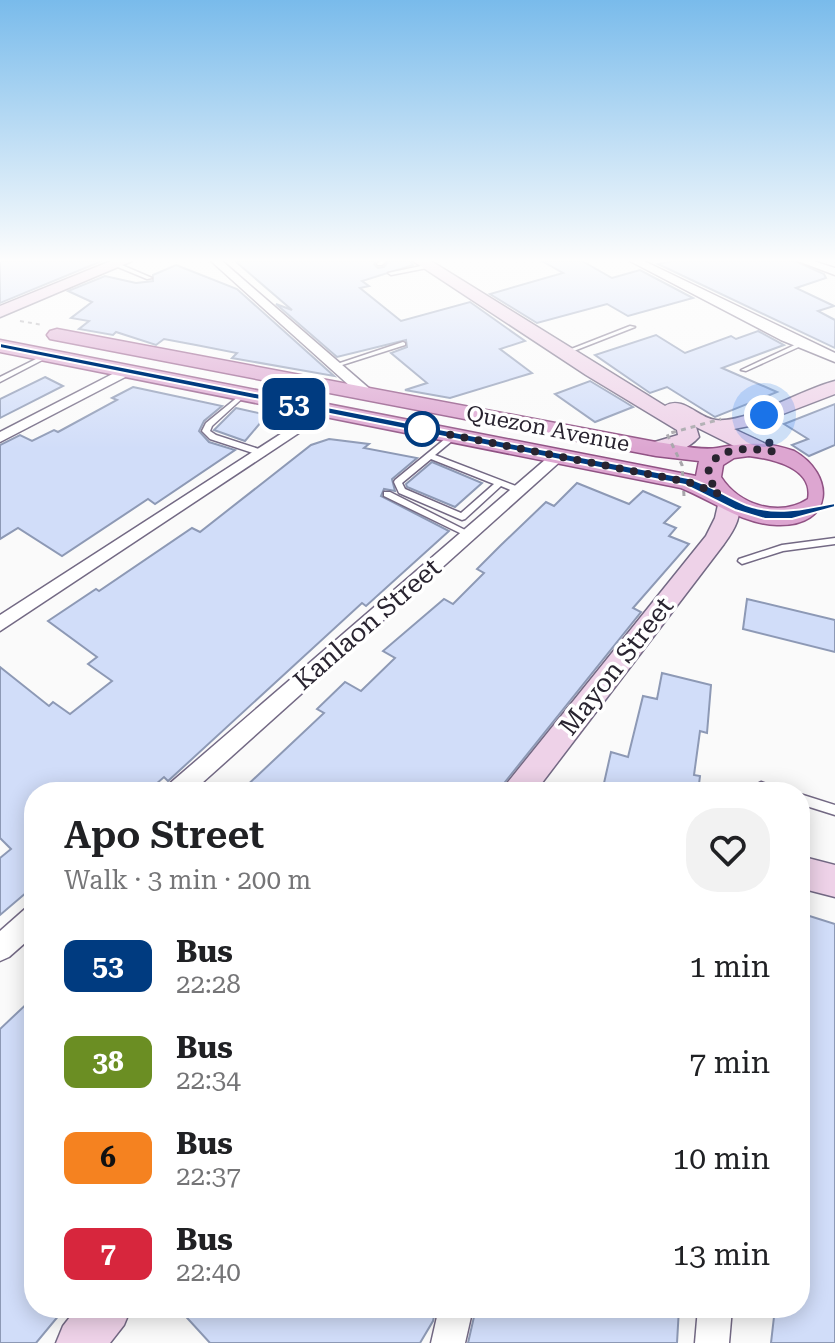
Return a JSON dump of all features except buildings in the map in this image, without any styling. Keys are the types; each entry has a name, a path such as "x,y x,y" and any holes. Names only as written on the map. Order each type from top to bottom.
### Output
{"main road":[{"path":"519,324 686,427 689,437 684,441 656,449"},
{"name":"Quezon Avenue","path":"0,325 656,449 718,456 739,450 768,451"},
{"name":"Quezon Avenue","path":"0,346 558,456 680,492 702,486 747,510 775,516"},
{"path":"194,385 214,384 225,377 226,369 217,364"},
{"path":"593,371 717,423 768,451 835,476"},
{"path":"313,408 285,399 284,391 298,384 318,384"},
{"path":"717,423 761,416 835,387"},
{"path":"761,416 768,451"},
{"path":"718,456 711,462 708,477 723,498"},
{"path":"808,468 816,475 823,491 820,502 808,511"},
{"name":"Mayon Street","path":"526,782 716,539 727,518 723,498"},
{"path":"775,516 835,507"},
{"name":"Mayon Street","path":"716,539 750,523 775,516"},
{"path":"810,875 835,881"},
{"path":"80,1343 99,1318"}],"street":[{"path":"289,324 366,393"},
{"path":"761,324 835,358"},
{"path":"0,438 126,371"},
{"path":"0,624 262,453 313,408"},
{"name":"Kanlaon Street","path":"187,782 469,534 509,486 558,456"},
{"path":"0,948 24,927"},
{"path":"448,1343 454,1318"},
{"path":"712,1343 714,1318"}],"lane":[{"path":"564,353 632,327"},
{"path":"337,365 403,344"},
{"path":"744,370 801,344"},
{"path":"0,380 48,355"},
{"path":"244,394 206,431 213,437 262,453"},
{"path":"454,436 398,482 398,487 459,516 509,486"},
{"path":"430,456 509,486"},
{"path":"387,494 469,534"},
{"path":"742,561 782,548 835,541"},
{"path":"810,802 835,810"}],"path":[{"path":"680,492 682,465 667,434 717,423"}],"bus line":[{"name":"53","path":"0,346 688,482 719,494 739,507 765,515 784,516 835,507"}],"route":[{"path":"422,429 688,482 719,494 708,477 711,462 718,456 749,449 775,452 764,430 761,416 764,415"}]}
